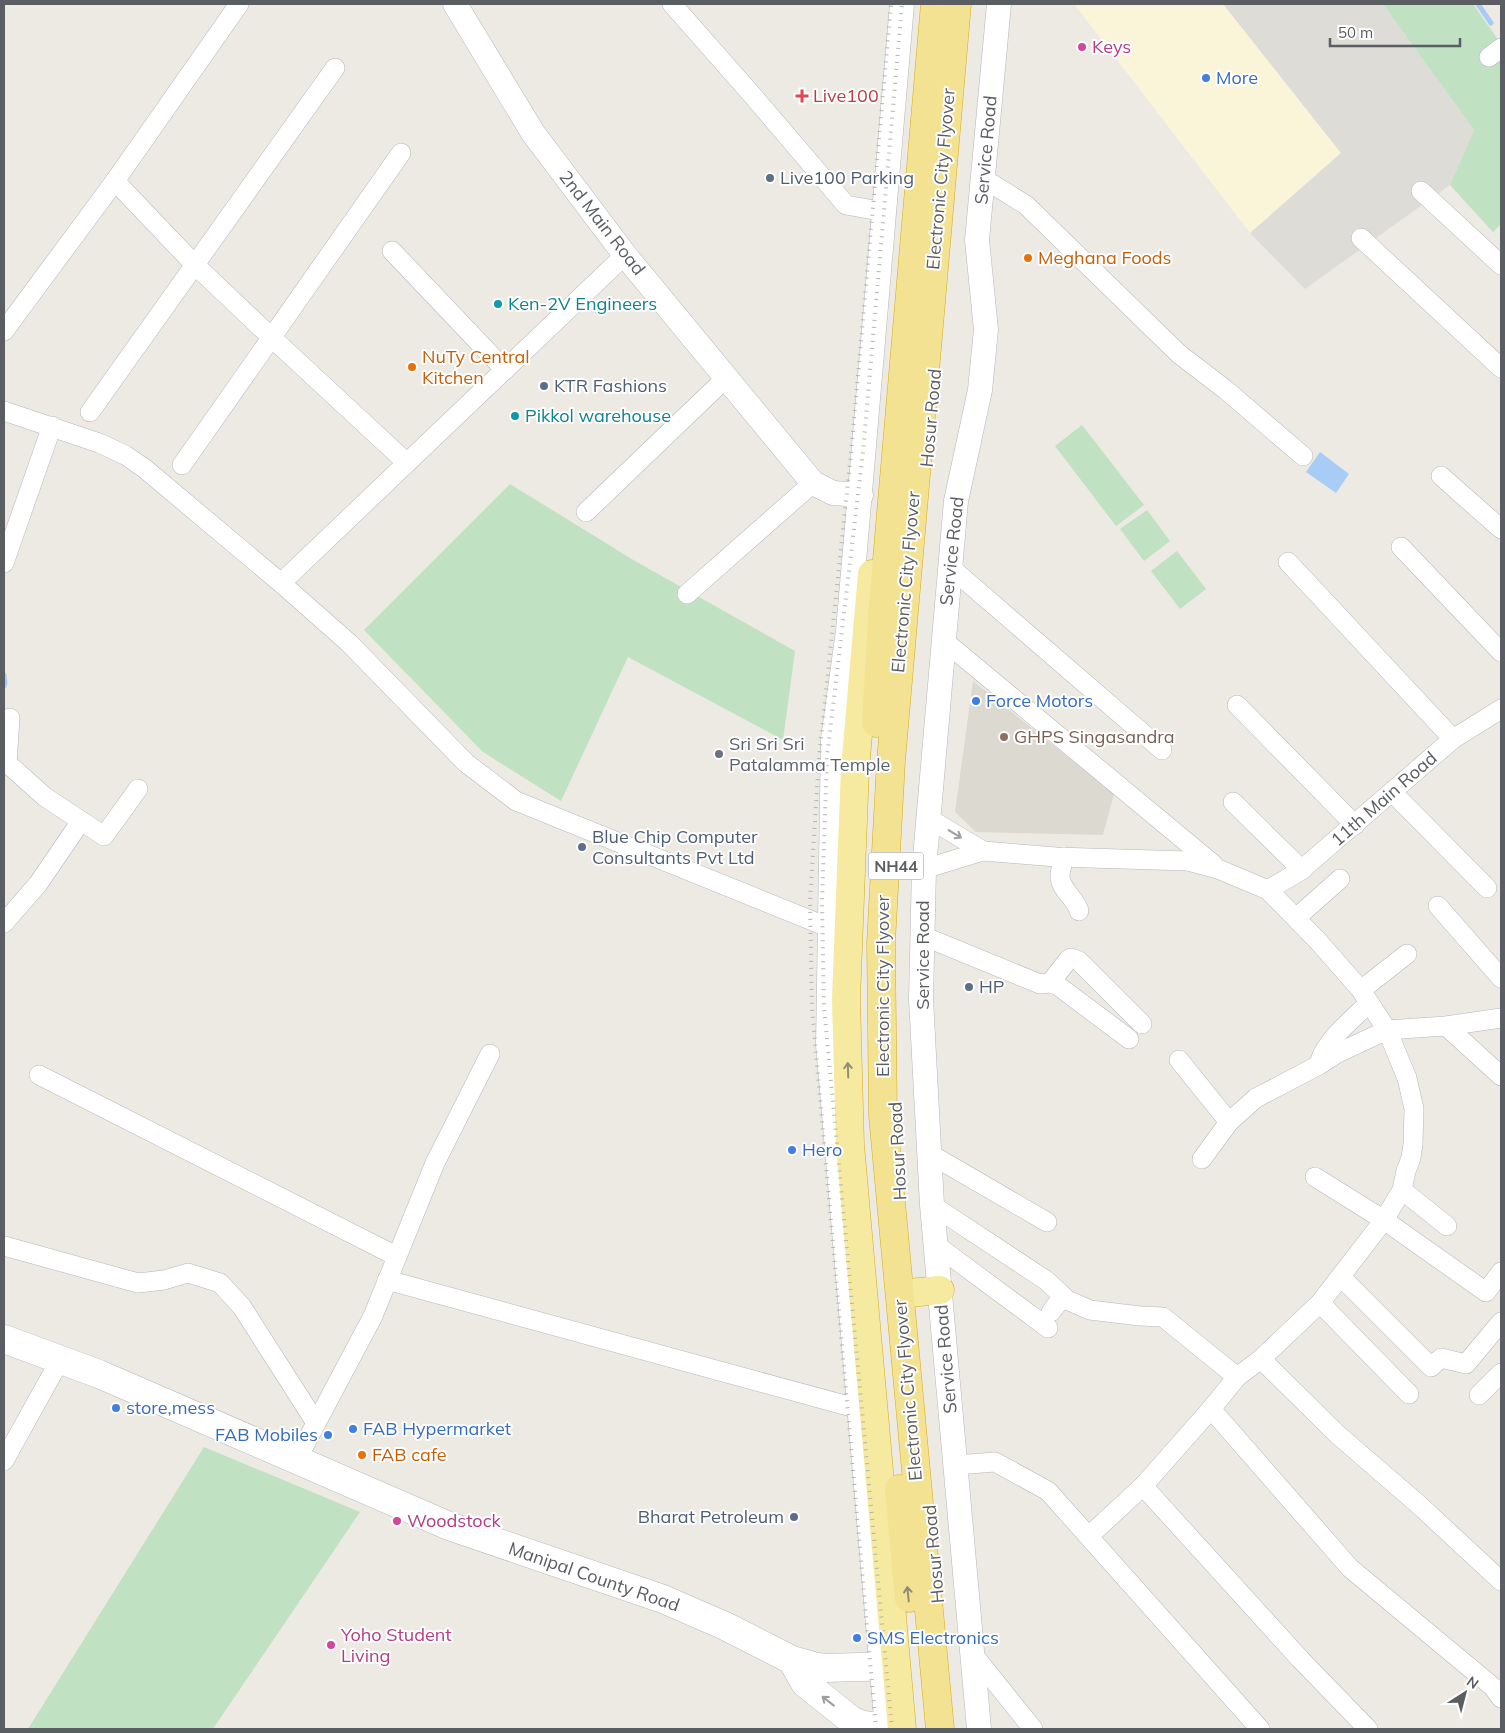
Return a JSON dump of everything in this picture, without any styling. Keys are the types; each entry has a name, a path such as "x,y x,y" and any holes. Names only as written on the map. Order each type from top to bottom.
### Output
{"highway":[{"name":"NH44","path":"892,1729 889,1666 850,1145 846,999 855,768 922,4"},
{"name":"Electronic City Flyover","path":"922,1729 902,1524 866,1072 866,878 883,606 935,4"},
{"name":"Electronic City Flyover","path":"940,1729 883,1116 881,943 892,751 957,4"},
{"name":"Hosur Road","path":"950,1729 909,1293 895,1117 892,954 898,808 967,4"},
{"path":"909,1293 940,1290"}],"main road":[{"name":"Manipal County Road","path":"4,1339 99,1374 449,1526 663,1599 725,1626 792,1660 825,1668 889,1666"},
{"path":"792,1660 805,1683 846,1724 892,1729"}],"street":[{"path":"4,331 115,181 239,4"},
{"name":"2nd Main Road","path":"455,4 533,133 625,255 813,483 832,493 861,495"},
{"path":"672,4 846,206 885,212"},
{"path":"889,1666 859,1409 828,1048 833,739 848,631 861,495 902,4"},
{"name":"Service Road","path":"979,1729 932,1205 921,999 924,869 956,501 980,390 986,330 977,240 999,4"},
{"path":"90,412 335,68"},
{"path":"182,465 270,337 401,153"},
{"path":"984,178 1026,206 1179,354 1226,390 1303,456"},
{"path":"115,181 195,265 407,463"},
{"path":"1421,191 1501,264"},
{"path":"1361,238 1501,366"},
{"path":"392,251 505,370"},
{"path":"281,583 625,255"},
{"path":"586,512 727,377"},
{"path":"4,411 99,442 125,455 144,468 349,643 466,763 516,801 830,928"},
{"path":"4,562 52,426"},
{"path":"1441,476 1501,529"},
{"path":"687,594 813,483"},
{"path":"1401,547 1501,652"},
{"path":"1288,562 1453,739"},
{"path":"950,567 1162,750"},
{"path":"943,640 1218,868"},
{"path":"1237,705 1355,825"},
{"name":"11th Main Road","path":"1268,890 1302,870 1453,739 1501,709"},
{"path":"10,718 7,763 45,797 104,836 138,789"},
{"path":"1392,792 1487,888"},
{"path":"1233,802 1302,870"},
{"path":"928,818 983,851"},
{"path":"4,924 38,884 82,821"},
{"path":"924,869 983,851 1064,857 1188,861 1218,868 1268,890 1296,918 1365,997 1387,1030 1407,1078 1414,1109 1412,1151 1402,1190 1384,1220 1320,1303 1237,1377 1212,1409 1143,1486 1089,1536"},
{"path":"1064,857 1060,877 1062,886 1078,904 1079,911"},
{"path":"1296,918 1340,878"},
{"path":"1438,906 1501,978"},
{"path":"923,936 1040,984 1050,983 1057,985 1129,1039"},
{"path":"1319,1065 1322,1054 1365,997 1407,954"},
{"path":"1050,983 1068,960 1074,958 1142,1024"},
{"path":"1202,1160 1229,1122 1256,1098 1336,1054 1387,1030 1446,1026 1501,1018"},
{"path":"1446,1026 1501,1076"},
{"path":"296,1461 373,1316 435,1162 490,1054"},
{"path":"1179,1060 1229,1122"},
{"path":"39,1075 396,1256"},
{"path":"930,1154 1048,1222"},
{"path":"1315,1177 1384,1220 1486,1292 1501,1272"},
{"path":"1402,1190 1447,1226"},
{"path":"932,1205 1048,1281 1067,1300 1090,1310 1163,1317 1237,1377"},
{"path":"936,1245 1049,1320 1063,1296"},
{"path":"4,1246 138,1283 164,1280 188,1274 220,1283 242,1307 316,1423"},
{"path":"1341,1277 1430,1367 1441,1358 1466,1364 1501,1322"},
{"path":"386,1280 859,1409"},
{"path":"1320,1303 1409,1394"},
{"path":"1260,1358 1336,1434 1418,1504 1501,1581"},
{"path":"4,1461 60,1360"},
{"path":"1479,1395 1501,1373"},
{"path":"1212,1409 1350,1568 1493,1687 1501,1698"},
{"path":"956,1464 995,1462 1048,1490 1260,1729"},
{"path":"1143,1486 1300,1659 1368,1729"},
{"path":"972,1653 1033,1729"}],"shaded area":[{"name":"More","path":"1074,4 1223,4 1341,153 1250,233"},
{"path":"1223,4 1383,4 1474,130 1450,185 1305,289 1250,233 1341,153"},
{"name":"GHPS Singasandra","path":"973,681 1114,794 1103,835 976,832 955,812"}],"green space":[{"path":"1383,4 1473,4 1501,44 1501,224 1493,232 1450,185 1474,130"},
{"path":"1082,425 1144,505 1116,526 1055,446"},
{"path":"510,484 635,561 795,651 783,740 628,657 561,801 483,752 364,630"},
{"path":"1147,510 1170,541 1144,561 1120,529"},
{"path":"1177,551 1206,589 1180,609 1151,571"},
{"path":"204,1447 360,1512 213,1729 28,1729"}],"water":[{"path":"1320,452 1349,474 1336,493 1306,472"}],"waterway":[{"path":"1478,4 1491,23"},
{"path":"4,675 4,686"}],"railway":[{"path":"876,1729 812,1008 810,901 819,758 851,453 891,4"},
{"path":"892,1729 824,1007 822,901 827,757 863,452 902,4"}],"place":[{"name":"Keys","path":"1082,47"},
{"name":"More","path":"1206,78"},
{"name":"Live100","path":"802,96"},
{"name":"Live100 Parking","path":"770,178"},
{"name":"Meghana Foods","path":"1028,258"},
{"name":"Ken-2V Engineers","path":"498,304"},
{"name":"NuTy Central Kitchen","path":"412,367"},
{"name":"KTR Fashions","path":"544,386"},
{"name":"Pikkol warehouse","path":"515,416"},
{"name":"Force Motors","path":"976,701"},
{"name":"GHPS Singasandra","path":"1004,737"},
{"name":"Sri Sri Sri Patalamma Temple","path":"719,754"},
{"name":"Blue Chip Computer Consultants Pvt Ltd","path":"582,847"},
{"name":"HP","path":"969,987"},
{"name":"Hero","path":"792,1150"},
{"name":"store,mess","path":"116,1408"},
{"name":"FAB Hypermarket","path":"353,1429"},
{"name":"FAB Mobiles","path":"328,1435"},
{"name":"FAB cafe","path":"362,1455"},
{"name":"Bharat Petroleum","path":"794,1517"},
{"name":"Woodstock","path":"397,1521"},
{"name":"SMS Electronics","path":"857,1638"},
{"name":"Yoho Student Living","path":"331,1645"}]}
